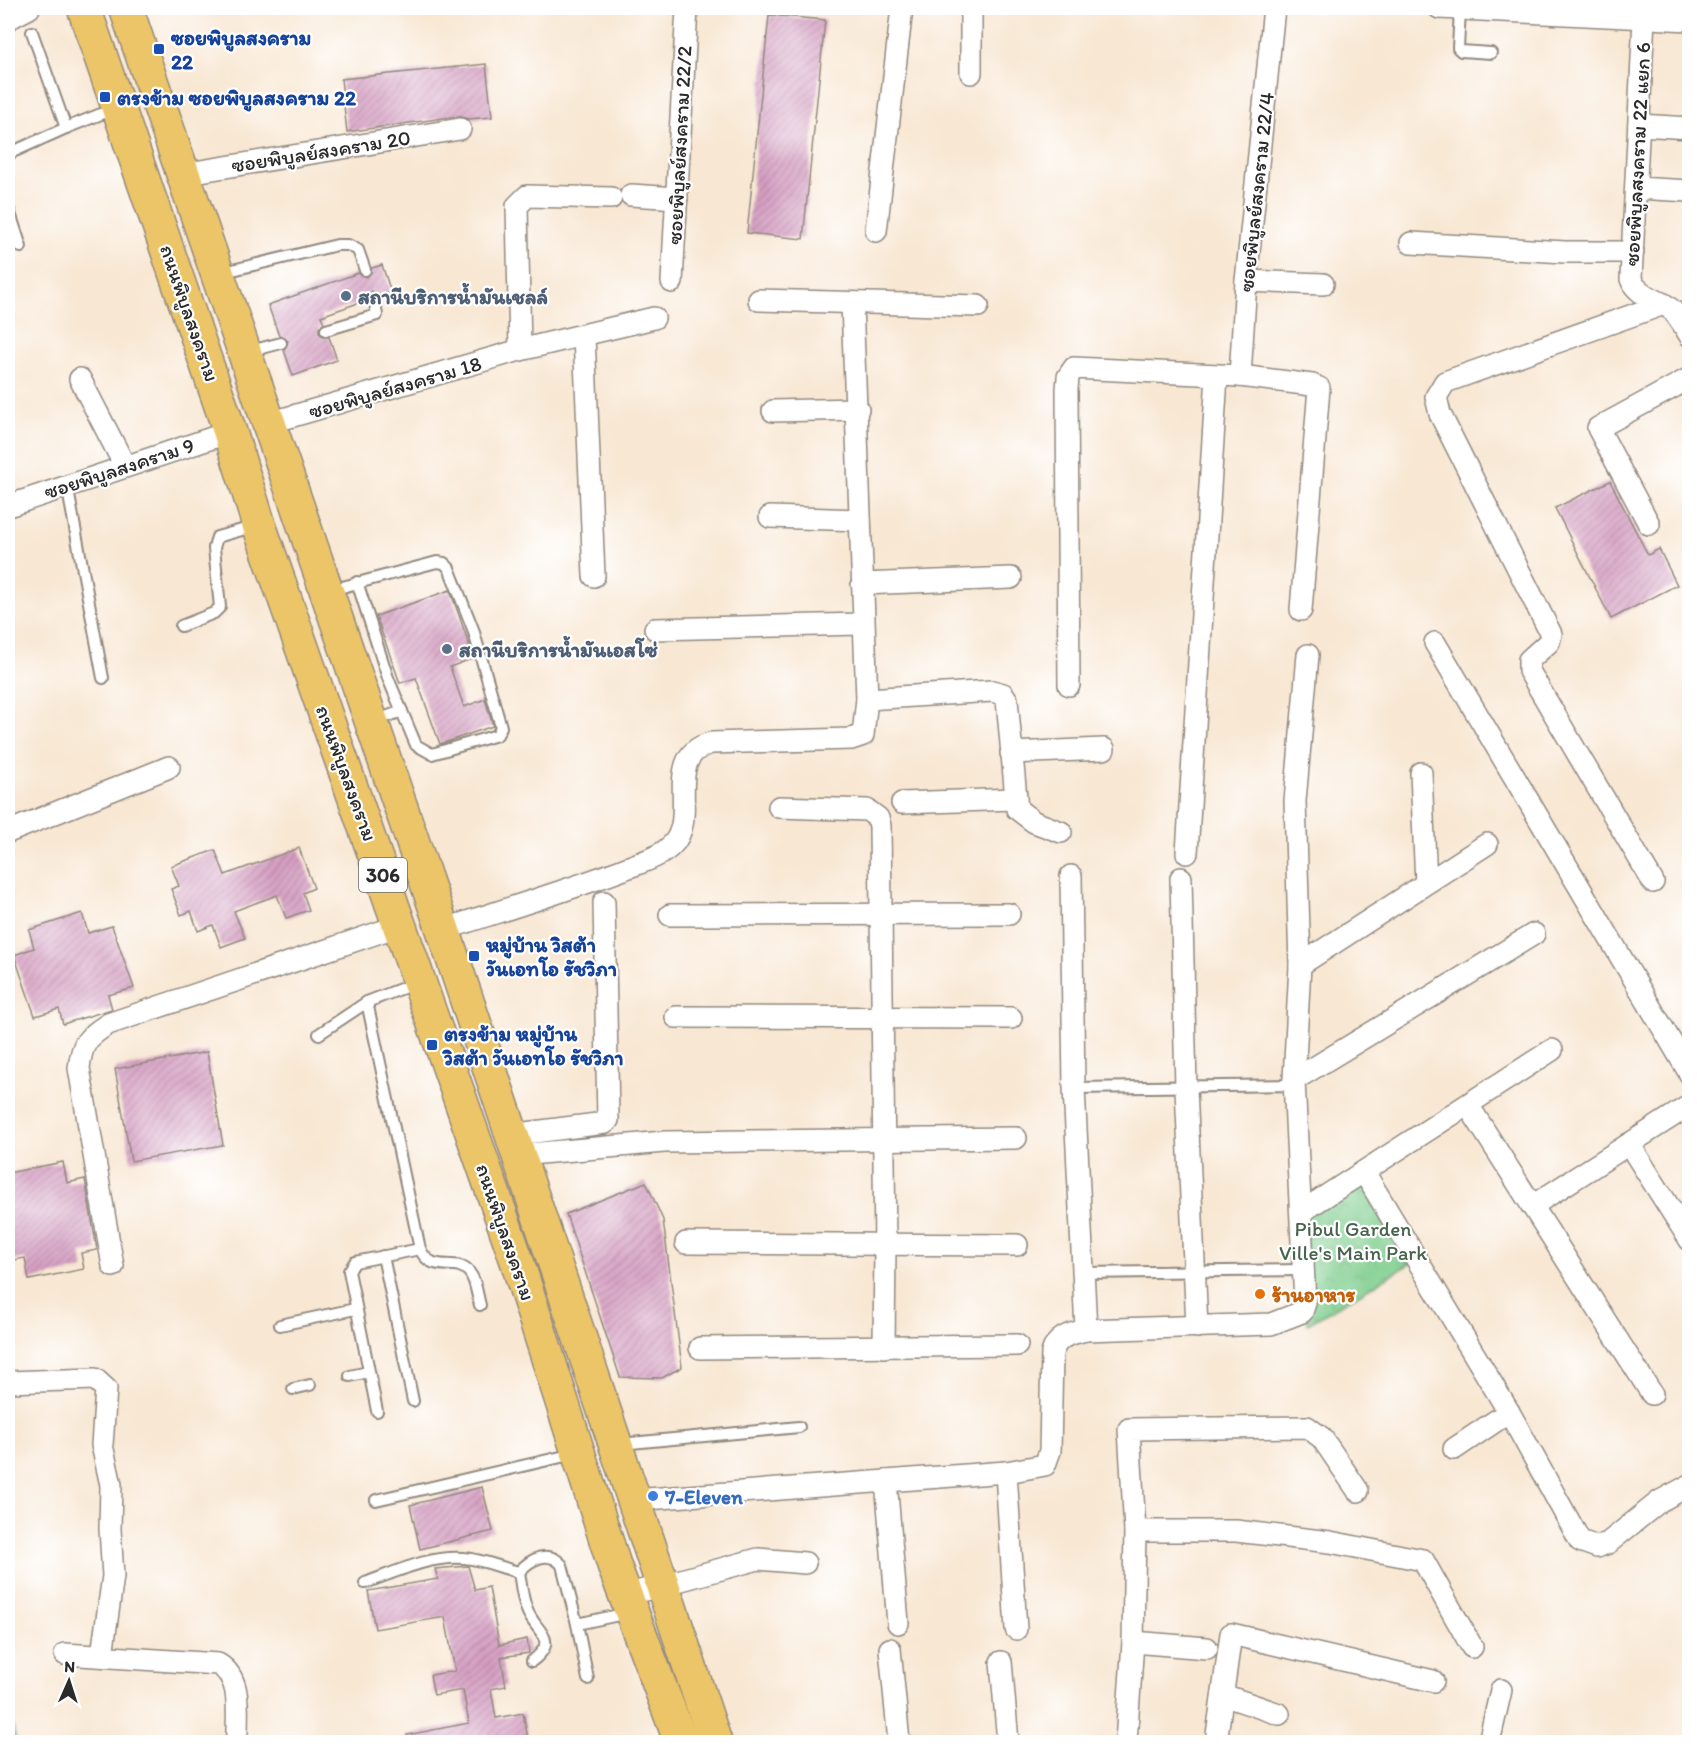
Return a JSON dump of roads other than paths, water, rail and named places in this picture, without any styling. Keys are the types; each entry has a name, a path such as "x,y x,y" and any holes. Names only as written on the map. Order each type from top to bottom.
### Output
{"main road":[{"name":"ถนนพิบูลสงคราม","path":"84,8 231,432 259,525 517,1261 629,1604 681,1743"},
{"name":"ถนนพิบูลสงคราม","path":"126,8 269,423 342,587 387,717 442,930 716,1743"},
{"path":"231,432 269,423"},
{"path":"650,1658 685,1650"}],"street":[{"path":"8,19 29,8"},
{"name":"ซอยพิบูลย์สงคราม 22/2","path":"672,282 687,8"},
{"path":"876,231 902,8"},
{"path":"971,8 971,73"},
{"name":"ซอยพิบูลย์สงคราม 22/4","path":"1240,376 1246,280 1274,8"},
{"path":"1439,8 1595,11 1644,18 1689,20"},
{"name":"ซอยพิบูลสงคราม 22 แยก 6","path":"1644,18 1633,284 1643,294 1673,311 1689,336"},
{"path":"1639,125 1689,128"},
{"name":"ซอยพิบูลย์สงคราม 20","path":"182,174 460,129"},
{"path":"1636,188 1689,191"},
{"path":"631,195 677,198"},
{"path":"520,350 516,206 527,196 610,198"},
{"path":"1411,243 1566,252 1633,252"},
{"path":"1246,280 1323,284"},
{"path":"759,300 978,306"},
{"path":"442,930 599,879 663,854 675,842 681,828 685,763 699,746 711,743 851,739 863,735 867,699 858,409 852,303"},
{"path":"1653,882 1529,671 1529,660 1549,642 1551,634 1440,414 1436,397 1445,382 1664,304"},
{"name":"ซอยพิบูลย์สงคราม 18","path":"269,423 520,350 654,318"},
{"path":"584,335 594,576"},
{"path":"1070,685 1067,389 1070,370 1083,367 1240,376 1319,388 1301,610"},
{"path":"1187,853 1217,376"},
{"path":"1649,524 1598,428 1689,378"},
{"path":"80,379 125,466"},
{"path":"773,411 858,409"},
{"name":"ซอยพิบูลสงคราม 9","path":"8,506 231,432"},
{"path":"770,517 860,520"},
{"path":"862,584 1011,578"},
{"path":"655,629 863,624"},
{"path":"1435,643 1689,1074"},
{"path":"634,1500 1006,1472 1045,1465 1049,1460 1052,1353 1054,1346 1064,1336 1086,1330 1271,1324 1302,1312 1305,1303 1294,1082 1300,965 1295,801 1308,655"},
{"path":"867,699 992,691 1003,694 1007,700 1014,799 1021,814 1061,832"},
{"path":"1011,753 1104,749"},
{"path":"8,832 169,767"},
{"path":"1421,773 1426,883"},
{"path":"902,803 1014,799"},
{"path":"779,807 867,810 874,813 880,826 884,1347"},
{"path":"1300,965 1487,844"},
{"path":"1071,876 1074,1088 1086,1330"},
{"path":"1181,878 1186,1088 1197,1327"},
{"path":"514,1145 605,1123 608,1120 603,902"},
{"path":"669,915 1009,914"},
{"path":"113,1266 79,1068 82,1048 91,1035 108,1024 401,925"},
{"path":"1294,1082 1534,934"},
{"path":"676,1017 1011,1018"},
{"path":"1301,1212 1552,1050"},
{"path":"1468,1105 1652,1394"},
{"path":"1532,1206 1689,1105"},
{"path":"514,1145 1016,1138"},
{"path":"1629,1144 1689,1240"},
{"path":"1364,1172 1509,1412 1580,1541 1597,1547 1608,1543 1646,1511 1689,1485"},
{"path":"686,1243 1017,1245"},
{"path":"700,1348 1017,1345"},
{"path":"8,1382 95,1379 106,1389 102,1445 111,1485 110,1529 113,1576 102,1655"},
{"path":"1454,1449 1509,1412"},
{"path":"1126,1743 1133,1642 1135,1531 1129,1429 1307,1427 1322,1438 1358,1491"},
{"path":"1006,1472 1016,1629"},
{"path":"886,1481 898,1623"},
{"path":"1135,1531 1236,1531 1330,1542 1423,1560 1472,1647"},
{"path":"629,1604 663,1585 758,1559 805,1563"},
{"path":"1216,1743 1231,1634 1433,1681"},
{"path":"1133,1642 1207,1648"},
{"path":"890,1649 898,1743"},
{"path":"65,1653 218,1664 229,1670 235,1681 237,1743"},
{"path":"1001,1662 1008,1743"},
{"path":"1489,1743 1501,1690"},
{"path":"1223,1695 1279,1714"}],"lane":[{"path":"1460,9 1458,48 1461,51 1491,52"},
{"path":"32,32 66,128"},
{"path":"8,154 119,107"},
{"path":"8,207 21,247"},
{"path":"218,273 337,245 348,245 358,250 365,270"},
{"path":"326,330 376,315 378,311 374,298"},
{"path":"244,352 281,343"},
{"path":"67,485 103,678"},
{"path":"181,627 214,613 220,607 214,548 218,537 259,525"},
{"path":"342,587 444,562 449,568 472,629 501,727 497,735 432,754 416,745 387,717"},
{"path":"319,1034 367,1002 420,981"},
{"path":"367,1002 420,1249 425,1259 432,1263 463,1267 468,1271 480,1305"},
{"path":"1074,1088 1186,1088 1294,1082"},
{"path":"377,1411 349,1272 355,1262 420,1249"},
{"path":"382,1256 413,1401"},
{"path":"1083,1273 1303,1270"},
{"path":"280,1325 355,1309"},
{"path":"350,1376 368,1372"},
{"path":"293,1389 310,1385"},
{"path":"614,1444 799,1427"},
{"path":"376,1500 578,1453"},
{"path":"519,1572 534,1559 546,1556 557,1559 567,1578 588,1679"},
{"path":"364,1583 424,1562 449,1559 464,1558 519,1572"},
{"path":"519,1572 526,1609 544,1633 546,1642 543,1652 532,1660"},
{"path":"577,1624 629,1604"}],"water":[{"path":"8,1703 16,1742 8,1742"}],"place":[{"name":"ซอยพิบูลสงคราม 22","path":"159,49"},
{"name":"ตรงข้าม ซอยพิบูลสงคราม 22","path":"105,97"},
{"name":"สถานีบริการน้ำมันเชลล์","path":"346,296"},
{"name":"สถานีบริการน้ำมันเอสโซ่","path":"447,649"},
{"name":"หมู่บ้าน วิสต้า วันเอทโอ รัชวิภา","path":"474,956"},
{"name":"ตรงข้าม หมู่บ้าน วิสต้า วันเอทโอ รัชวิภา","path":"432,1045"},
{"name":"ร้านอาหาร","path":"1260,1294"},
{"name":"7-Eleven","path":"653,1496"}],"park label":[{"name":"Pibul Garden Ville's Main Park","path":"1353,1240"}]}
